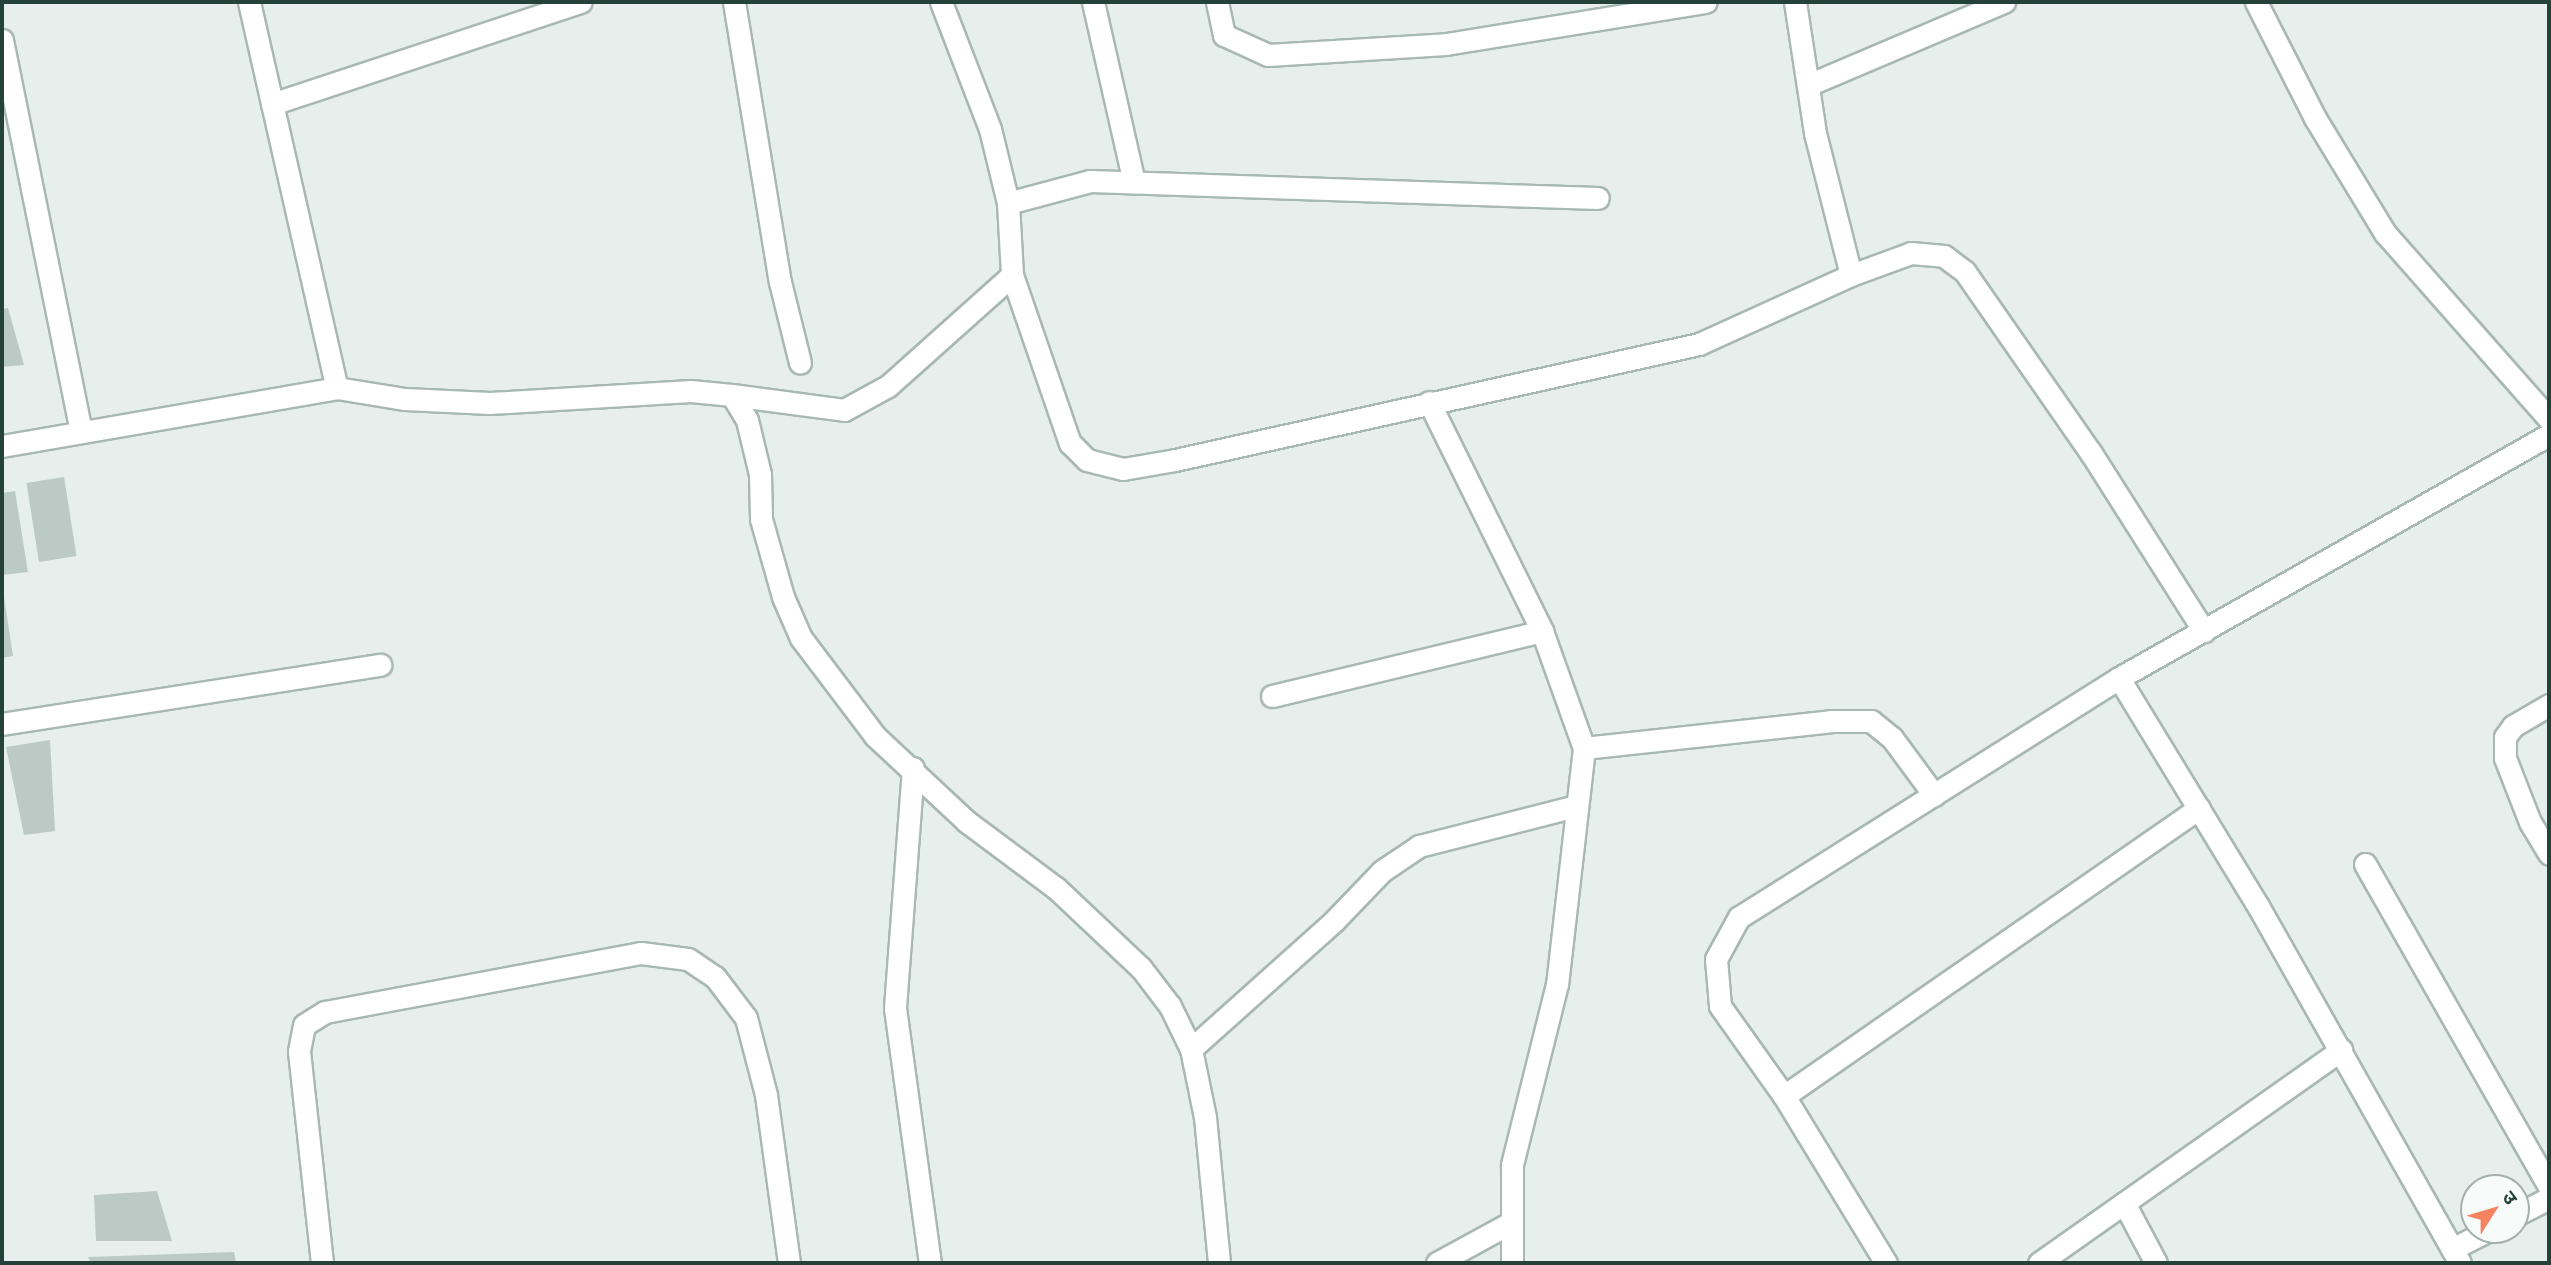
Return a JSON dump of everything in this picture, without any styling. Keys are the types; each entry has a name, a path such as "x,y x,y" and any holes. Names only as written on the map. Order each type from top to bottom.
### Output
{"street":[{"path":"249,2 337,388"},
{"path":"272,104 581,2"},
{"path":"734,2 780,282 800,363"},
{"path":"941,2 986,119 1008,203 1012,275 1070,443 1087,460 1123,469 1136,467 1699,344 1851,275 1911,253 1944,257 1965,272 2091,453 2204,631"},
{"path":"1093,2 1134,182"},
{"path":"1217,2 1224,35 1268,55 1446,44 1706,2"},
{"path":"1795,2 1808,85 1851,275"},
{"path":"1808,85 2004,2"},
{"path":"2256,2 2315,118 2385,233 2549,419"},
{"path":"2,40 80,432"},
{"path":"1008,203 1090,181 1598,198"},
{"path":"2,446 337,388 405,399 490,402 691,391 844,410 888,386 1012,275"},
{"path":"732,395 747,420 760,474 761,519 783,597 801,638 875,736 913,768 966,821 1056,888 1141,968 1170,1006 1191,1048 1216,1196 1219,1263"},
{"path":"1429,402 1542,631 1584,748 1557,984 1512,1165 1512,1263"},
{"path":"1886,1263 1784,1096 1720,1006 1716,959 1739,917 2119,678 2549,435"},
{"path":"1272,696 1542,631"},
{"path":"2,724 380,665"},
{"path":"2119,678 2341,1050 2456,1256 2471,1244"},
{"path":"2549,705 2513,726 2505,737 2505,758 2530,822 2549,855"},
{"path":"1584,748 1832,721 1871,722 1892,738 1934,795"},
{"path":"913,768 895,1008 930,1263"},
{"path":"1191,1048 1334,921 1382,871 1419,846 1576,806"},
{"path":"1784,1096 2199,808"},
{"path":"2365,864 2549,1186"},
{"path":"322,1263 299,1051 304,1025 325,1012 641,953 688,959 715,977 746,1018 766,1095 789,1263"},
{"path":"2039,1263 2341,1050"},
{"path":"2530,1208 2549,1198"},
{"path":"2124,1203 2156,1263"},
{"path":"1437,1263 1510,1223"}],"building":[{"path":"8,308 24,365 2,367 2,309"},
{"path":"64,477 77,556 39,562 26,483"},
{"path":"15,491 28,572 2,575 2,493"},
{"path":"2,584 13,656 2,658"},
{"path":"50,740 55,831 24,835 6,747"},
{"path":"157,1191 172,1241 96,1241 94,1195"},
{"path":"234,1252 236,1263 91,1263 88,1257"}]}
